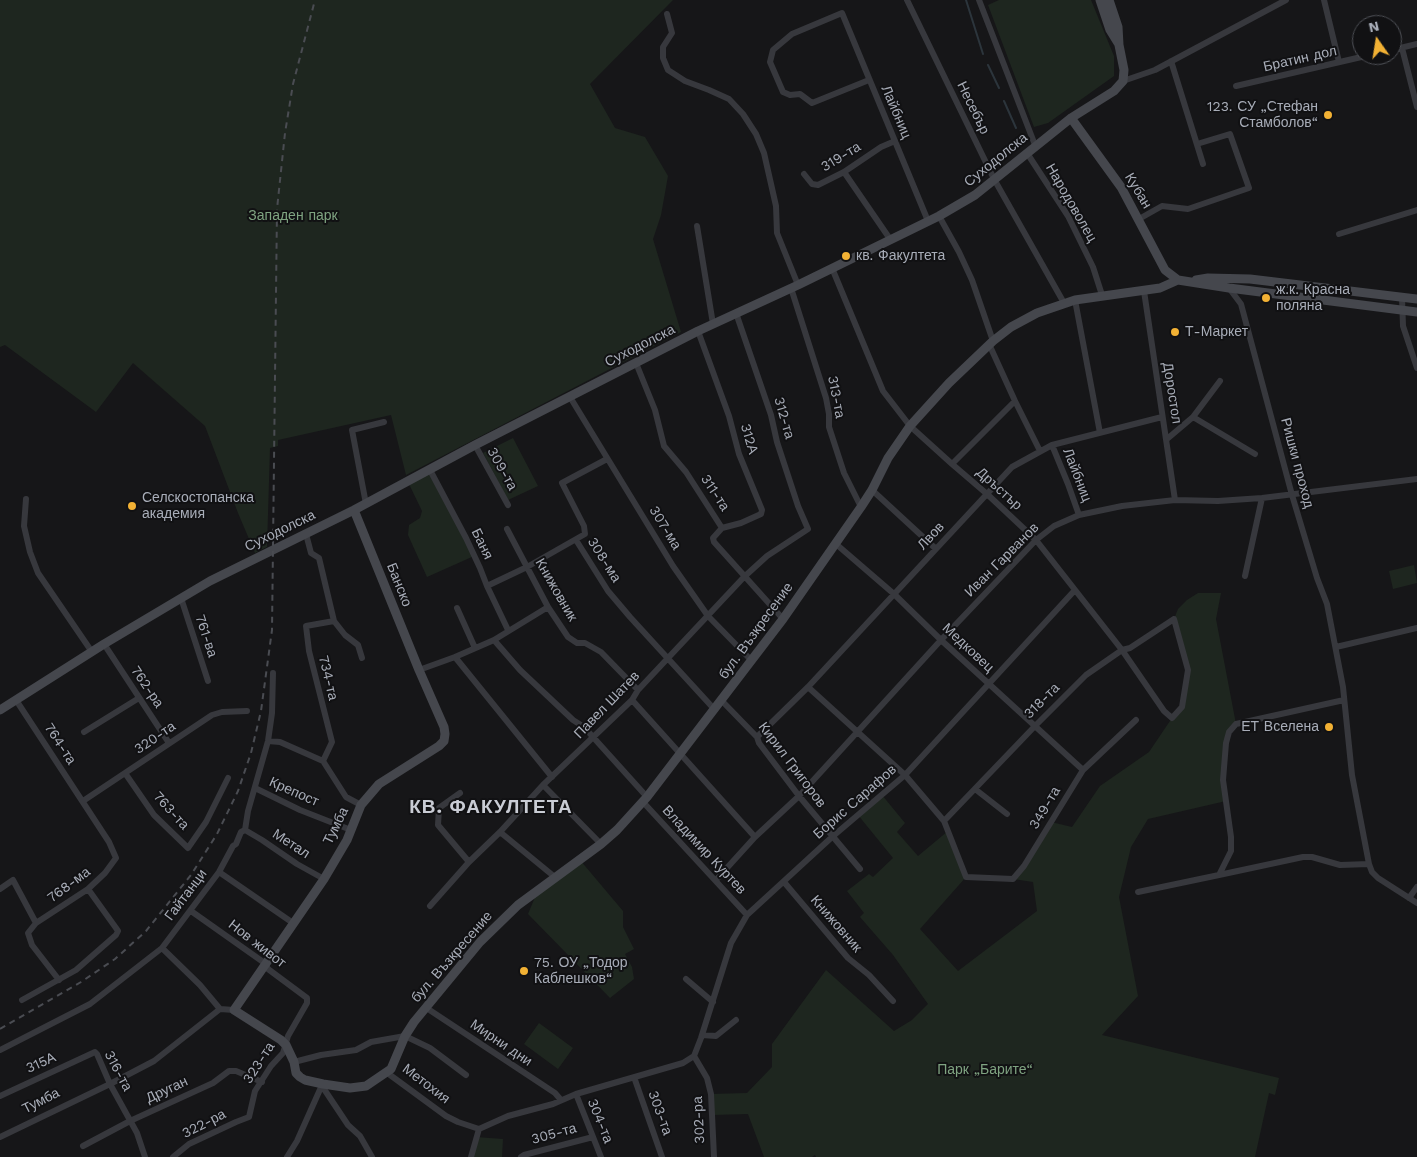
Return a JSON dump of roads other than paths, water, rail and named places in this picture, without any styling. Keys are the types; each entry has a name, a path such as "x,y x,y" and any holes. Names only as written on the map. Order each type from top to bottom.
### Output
{"street":[{"name":"Несебър","path":"907,0 994,180 1064,303"},
{"path":"979,0 1035,145"},
{"path":"1100,0 1110,30 1119,45"},
{"path":"1109,0 1118,27 1124,70 1123,81"},
{"name":"Суходолска","path":"0,710 104,644 210,581 366,504 475,445 698,331 794,287 939,216 975,195 1035,145 1071,118 1114,91 1123,81 1155,70 1286,0"},
{"path":"1324,0 1339,62"},
{"name":"313-та","path":"667,14 672,33 664,47 663,58 668,70 685,81 729,99 743,114 756,134 764,153 776,206 777,233 826,398 829,427 844,472 861,507"},
{"name":"Лайбниц","path":"869,80 812,103 800,94 790,95 783,92 770,62 773,50 792,34 842,14 928,221"},
{"path":"1417,44 1402,48 1417,107"},
{"name":"Братин дол","path":"1236,86 1352,59"},
{"path":"1171,61 1204,164"},
{"name":"Кубан","path":"1071,118 1121,187 1165,270 1182,280"},
{"path":"1139,219 1162,206 1188,209 1248,188 1230,134 1197,144"},
{"name":"319-та","path":"804,174 812,184 818,186 844,172 881,147 895,142"},
{"name":"Народоволец","path":"1027,153 1068,216 1093,267 1102,295"},
{"path":"844,172 890,239"},
{"path":"1339,234 1417,210"},
{"name":"Лайбниц","path":"939,216 972,280 991,342 1014,401 1040,451"},
{"path":"697,226 713,324"},
{"name":"Дръстър","path":"832,268 883,391 910,426 1036,540 1122,650 1164,711 1172,718"},
{"name":"бул. Възкресение","path":"386,1072 391,1069 405,1036 425,1007 480,942 518,905 601,844 645,800 682,754 783,619 861,507 888,458 910,426 949,383 991,342 1011,327 1028,318 1075,300 1144,291 1160,288 1182,280 1208,278 1250,280 1417,299"},
{"path":"1182,280 1229,288 1417,312"},
{"name":"Ришки проход","path":"1229,288 1241,304 1292,495 1317,578 1327,604 1344,700 1352,775 1369,864 1372,872 1378,878 1417,903"},
{"name":"Доростол","path":"1144,291 1175,500"},
{"path":"1402,298 1403,326 1417,368"},
{"path":"1075,300 1100,433"},
{"name":"312-та","path":"736,313 771,415 777,442 798,506 808,529"},
{"name":"312А","path":"698,331 729,416 739,454 762,510 761,514 741,523 722,528"},
{"name":"311-та","path":"636,363 655,410 664,446 686,472 722,528 713,538 714,542 783,619"},
{"path":"1167,439 1193,417 1220,381"},
{"name":"307-ма","path":"570,397 673,566 708,616 752,661"},
{"path":"952,464 1014,401"},
{"name":"Лвов","path":"757,737 808,687 1012,467 1052,445 1162,417"},
{"path":"1193,417 1255,454"},
{"path":"366,504 352,430 384,422"},
{"name":"309-та","path":"475,445 508,505"},
{"name":"Лайбниц","path":"1052,445 1079,515"},
{"name":"308-ма","path":"607,459 562,483 584,526 585,534 576,540 608,590 667,660"},
{"name":"Баня","path":"430,470 480,568 486,586 508,630"},
{"name":"Иван Гарванов","path":"716,880 755,837 799,796 941,640 1036,540 1054,526 1079,515 1122,506 1175,500 1218,501 1262,498 1417,479"},
{"path":"872,490 936,549"},
{"path":"1244,576 1262,498"},
{"path":"26,499 24,526 30,552 38,573 92,652"},
{"name":"Банско","path":"354,510 419,670"},
{"name":"Книжовник","path":"507,529 548,607 568,637 577,643 585,643 601,652 638,690"},
{"name":"Павел Шатев","path":"430,906 469,862 500,832 543,785 632,700 638,690 744,577 767,556 808,529"},
{"path":"306,534 311,553 319,558 334,621 344,635 358,645 362,658"},
{"path":"486,586 527,567 576,540"},
{"name":"Медковец","path":"836,544 894,594 941,640 1083,770"},
{"name":"Борис Сарафов","path":"694,1056 731,943 747,915 832,837 905,775 1075,590"},
{"name":"761-ва","path":"182,598 208,681"},
{"path":"419,670 494,640 548,607"},
{"path":"457,608 475,648"},
{"name":"318-та","path":"944,821 1086,675 1122,650 1130,648 1174,619 1188,670 1182,707 1172,718"},
{"name":"734-та","path":"323,761 332,742 309,651 306,626 334,621"},
{"path":"1336,647 1417,628"},
{"name":"Владимир Куртев","path":"494,640 520,670 573,720 584,727 645,800 747,915"},
{"name":"762-ра","path":"104,644 169,743"},
{"path":"455,657 552,777"},
{"path":"667,660 715,710"},
{"name":"Тумба","path":"234,1010 324,879 351,830 361,805 379,784 444,741 446,734 444,727 419,670"},
{"name":"Гайтанци","path":"0,1050 90,1004 162,948 220,872 241,832 245,830 248,811 268,741 272,713 273,673"},
{"path":"808,687 905,775 944,821"},
{"path":"84,732 139,698"},
{"name":"764-та","path":"16,700 83,801"},
{"path":"632,700 755,837"},
{"path":"1219,875 1231,851 1231,837 1223,780 1226,743 1229,732 1236,724 1344,700"},
{"name":"Кирил Григоров","path":"722,701 757,737 759,743 799,796 860,869"},
{"name":"320-та","path":"83,801 212,715 222,712 246,711"},
{"name":"349-та","path":"944,821 966,876 1013,879 1024,866 1083,770 1136,720"},
{"path":"268,741 280,742 323,761 346,797 361,805"},
{"name":"763-та","path":"125,773 154,815 188,848 206,822 228,778"},
{"path":"543,785 601,844"},
{"name":"Крепост","path":"255,788 300,810 351,830"},
{"path":"975,789 1007,814"},
{"path":"460,793 438,808 438,825 469,862"},
{"name":"768-ма","path":"36,923 88,889 105,874 116,858 113,849 83,801"},
{"name":"Метал","path":"245,830 324,879"},
{"path":"500,832 556,878"},
{"path":"1138,892 1303,857 1312,857 1340,864 1369,864"},
{"path":"220,872 294,923"},
{"path":"0,889 13,880 36,923 28,933 32,945 59,980"},
{"name":"Книжовник","path":"784,882 848,958 869,975 893,1001"},
{"path":"1409,898 1417,887"},
{"path":"22,1000 76,970 116,935 118,931 88,889"},
{"name":"Нов живот","path":"191,911 266,964 268,969 307,998"},
{"path":"162,948 200,985 220,1009"},
{"path":"686,980 712,1002"},
{"name":"323-та","path":"249,1118 254,1091 262,1082 271,1066 283,1054 288,1036 307,1003 307,998"},
{"name":"Мирни дни","path":"425,1007 556,1093 561,1100"},
{"name":"Тумба","path":"0,1137 154,1061 220,1009"},
{"name":"Метохия","path":"220,1009 234,1010 281,1040 286,1045 294,1062 296,1072 305,1080 322,1085 350,1088 366,1086 386,1072 446,1116 479,1129"},
{"path":"702,1035 716,1036 736,1020"},
{"path":"294,1062 356,1050 370,1042 405,1036 430,1048 466,1075"},
{"name":"316-та","path":"92,1053 97,1054 110,1084 137,1133 145,1157"},
{"name":"315А","path":"0,1096 92,1053"},
{"path":"471,1157 479,1129 508,1116 553,1104 576,1094 683,1062 694,1056"},
{"name":"302-ра","path":"694,1056 707,1078 711,1094 714,1157"},
{"name":"Друган","path":"83,1146 130,1121 213,1083 229,1071 236,1071 262,1082"},
{"name":"303-та","path":"634,1077 662,1157"},
{"path":"287,1157 297,1141 322,1085"},
{"path":"322,1085 340,1116 360,1136 372,1157"},
{"name":"304-та","path":"576,1094 600,1157"},
{"name":"322-ра","path":"173,1157 189,1144 249,1118"},
{"name":"305-та","path":"521,1157 593,1137"}],"waterway":[{"path":"966,0 983,54"},
{"path":"988,65 999,88"},
{"path":"1004,101 1016,128"}],"railway":[{"path":"0,1029 81,982 115,959 146,931 191,875 217,834 238,791 251,753 261,711 272,630 277,209 285,133 293,84 315,0"}],"place":[{"name":"123. СУ „Стефан Стамболов“","path":"1328,115"},
{"name":"кв. Факултета","path":"846,256"},
{"name":"ж.к. Красна поляна","path":"1266,298"},
{"name":"Т-Маркет","path":"1175,332"},
{"name":"Селскостопанска академия","path":"132,506"},
{"name":"ЕТ Вселена","path":"1329,727"},
{"name":"75. ОУ „Тодор Каблешков“","path":"524,971"}],"district":[{"name":"КВ. ФАКУЛТЕТА","path":"491,807"}],"park label":[{"name":"Западен парк","path":"293,216"},
{"name":"Парк „Барите“","path":"985,1070"}]}
